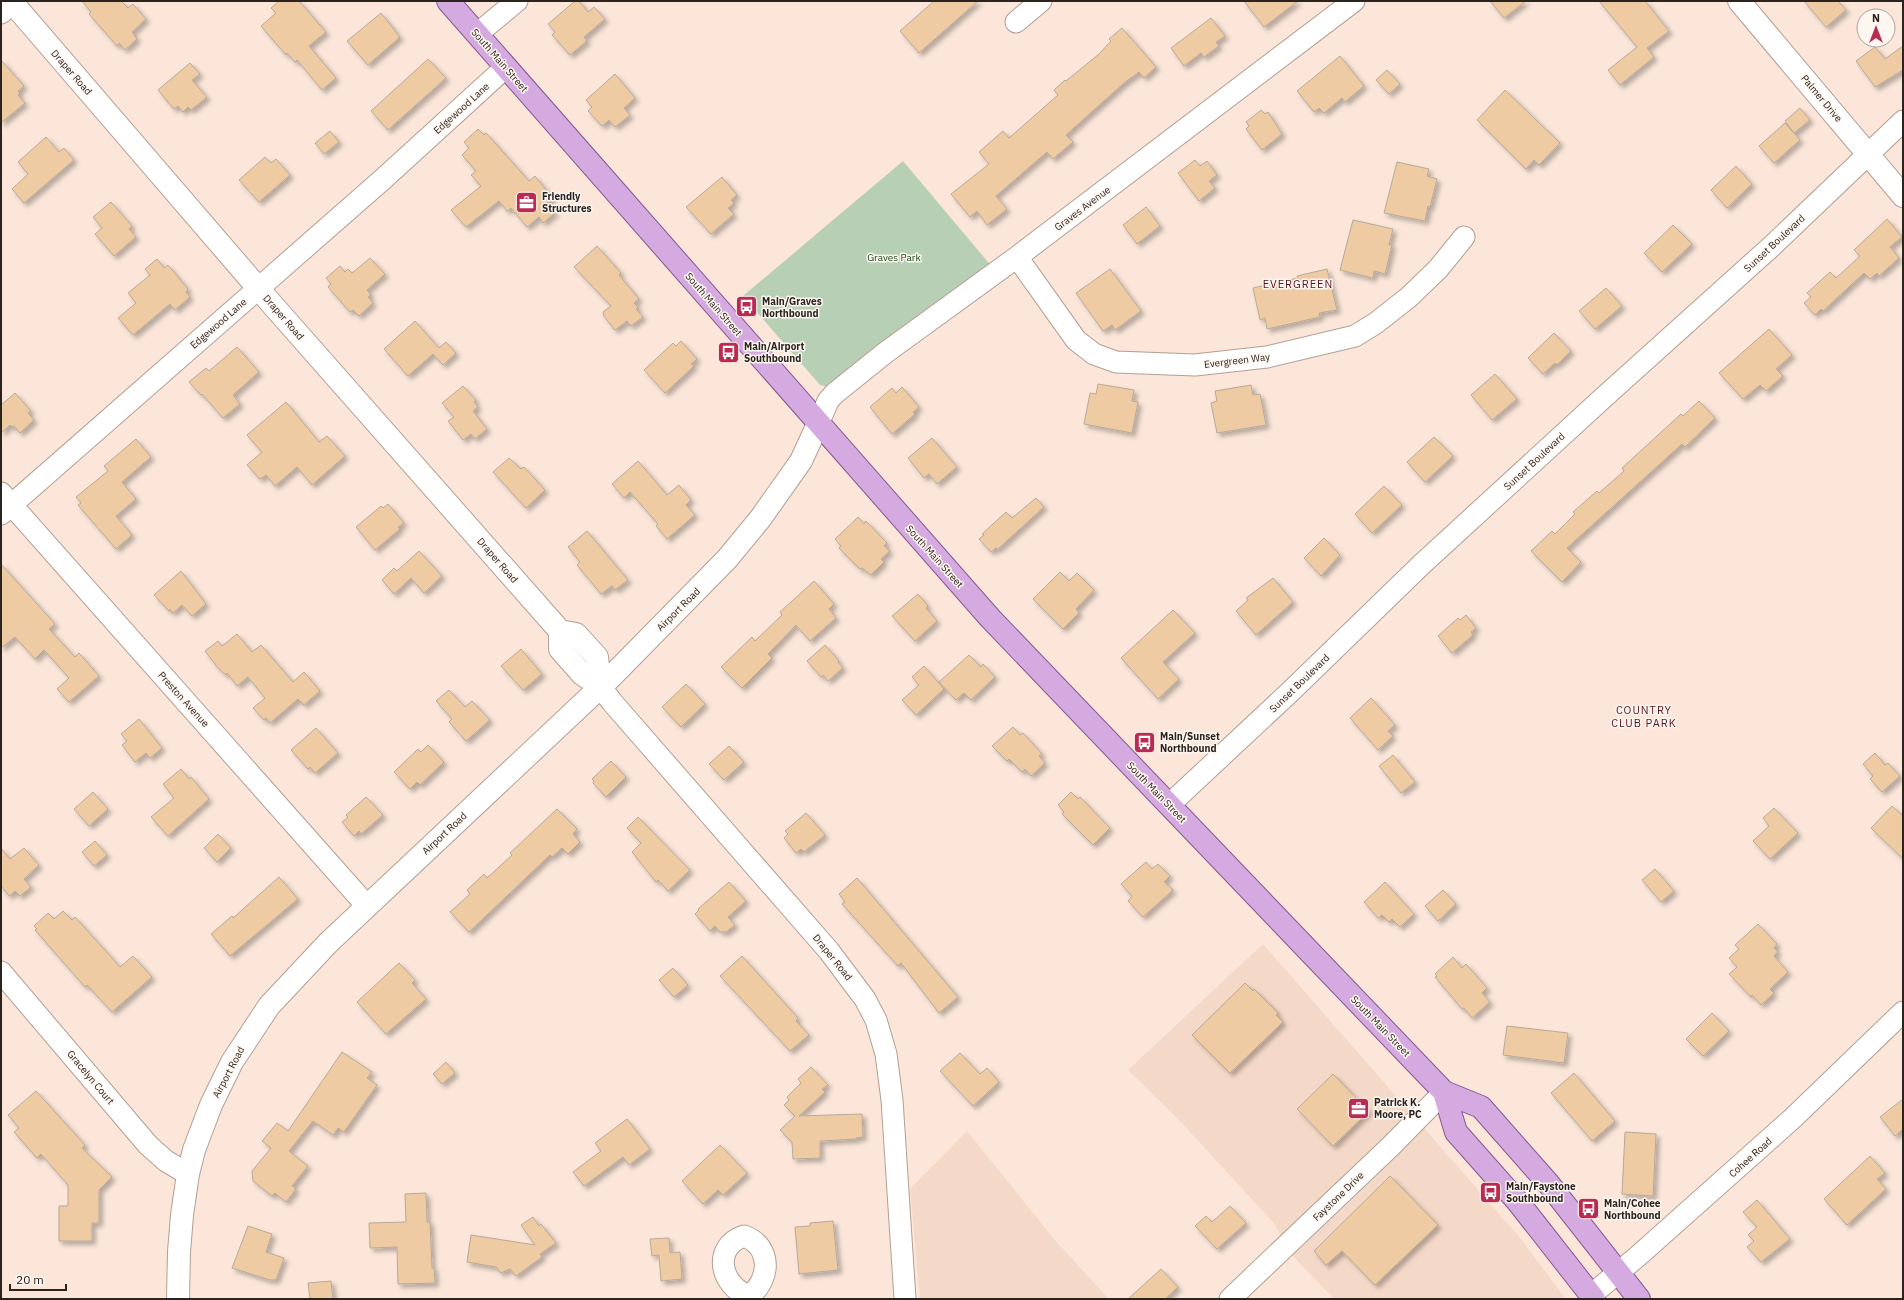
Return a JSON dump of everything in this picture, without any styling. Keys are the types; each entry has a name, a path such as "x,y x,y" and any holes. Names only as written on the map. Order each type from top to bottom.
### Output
{"main road":[{"name":"South Main Street","path":"448,1 990,618 1444,1092 1482,1107 1548,1183 1639,1299"},
{"name":"South Main Street","path":"1444,1092 1456,1132 1518,1202 1593,1297"}],"street":[{"path":"477,34 517,1"},
{"path":"1016,22 1041,1"},
{"name":"Graves Avenue","path":"819,422 828,401 834,394 885,353 1017,257 1354,1"},
{"name":"Palmer Drive","path":"1739,1 1903,196"},
{"name":"Draper Road","path":"10,5 560,631 576,634 597,657 600,686 612,702 829,951 859,989 872,1013 886,1054 892,1100 905,1299"},
{"name":"Edgewood Lane","path":"4,504 258,288 382,180 506,67"},
{"name":"Sunset Boulevard","path":"1169,805 1290,692 1421,565 1773,245 1867,153 1903,121"},
{"name":"Evergreen Way","path":"1017,257 1076,340 1094,354 1116,362 1195,365 1267,357 1355,336 1376,323 1409,297 1442,265 1464,237"},
{"name":"Airport Road","path":"178,1299 179,1252 188,1174 194,1150 211,1105 232,1062 252,1029 288,984 367,906 600,686 726,559 760,519 801,461 819,422"},
{"name":"Preston Avenue","path":"4,504 367,906"},
{"name":"Gracelyn Court","path":"1,972 148,1145 166,1161 188,1174"},
{"name":"Cohee Road","path":"1593,1297 1618,1272 1793,1118 1903,1012"},
{"name":"Faystone Drive","path":"1230,1299 1391,1146 1444,1092"}],"shaded area":[{"path":"1263,944 1521,1239 1566,1299 1334,1299 1292,1255 1273,1222 1178,1119 1128,1070"},
{"path":"967,1131 1054,1239 1109,1299 920,1299 910,1189"}],"green space":[{"name":"Graves Park","path":"903,161 993,268 828,387 820,385 743,296"}],"building":[{"path":"82,1 121,1 128,8 133,4 146,19 132,32 137,39 125,50 119,43 117,46 89,14 91,12"},
{"path":"279,1 299,1 326,32 309,46 336,78 322,90 297,60 295,62 287,53 286,55 261,26 276,13 271,8"},
{"path":"575,1 579,1 588,12 594,7 605,19 584,37 587,41 570,55 552,35 555,32 548,24"},
{"path":"934,1 978,1 919,53 900,31"},
{"path":"1244,1 1298,1 1264,27"},
{"path":"1490,1 1526,1 1504,18"},
{"path":"1599,1 1645,1 1669,31 1647,48 1654,57 1620,85 1608,70 1637,47"},
{"path":"1804,1 1838,1 1846,10 1826,27"},
{"path":"381,13 400,37 368,65 347,41"},
{"path":"1211,18 1225,36 1216,42 1219,46 1204,57 1201,53 1184,66 1171,48"},
{"path":"1122,28 1156,67 1144,78 1139,72 1124,83 1066,135 1073,142 1053,159 1047,152 996,196 1007,209 987,225 977,211 970,217 951,194 989,164 979,152 1003,131 1009,138 1058,95 1054,90 1099,54 1111,41 1109,39"},
{"path":"1903,46 1903,70 1875,87 1856,61 1874,48 1876,48 1885,59"},
{"path":"1340,56 1364,86 1345,102 1342,98 1324,113 1319,108 1314,112 1297,91"},
{"path":"428,59 446,78 388,130 371,111"},
{"path":"1,60 24,86 18,91 20,93 18,95 25,103 1,123"},
{"path":"190,63 200,74 192,80 207,97 191,110 188,107 183,112 178,106 174,109 158,90"},
{"path":"1387,70 1400,84 1389,94 1376,80"},
{"path":"615,74 635,98 624,108 630,115 615,127 609,120 602,126 588,111 592,107 586,100"},
{"path":"1505,90 1560,143 1539,165 1534,160 1526,169 1477,120"},
{"path":"1800,108 1810,120 1794,133 1785,121"},
{"path":"1261,110 1265,114 1268,112 1282,134 1262,150 1246,129 1249,126 1246,122"},
{"path":"1785,123 1800,140 1774,163 1759,146"},
{"path":"478,129 484,135 486,133 529,181 535,176 553,198 547,203 555,213 543,223 539,217 527,227 511,208 507,211 499,201 466,227 451,210 481,186 471,175 476,171 462,155 469,148 464,142"},
{"path":"330,131 339,142 324,154 315,143"},
{"path":"46,137 59,152 64,148 74,160 24,203 12,189 28,174 18,162"},
{"path":"265,157 271,163 276,159 290,175 259,202 239,180"},
{"path":"1195,160 1200,166 1207,161 1217,175 1209,181 1215,188 1199,201 1178,173"},
{"path":"1397,162 1429,169 1427,176 1437,179 1430,207 1428,206 1425,221 1384,213"},
{"path":"1736,166 1752,184 1727,208 1711,190"},
{"path":"722,177 737,195 731,200 734,203 728,208 734,214 711,234 686,207"},
{"path":"111,202 132,226 129,229 136,237 114,256 95,234 102,228 93,217"},
{"path":"1146,207 1160,226 1137,244 1123,225"},
{"path":"1887,219 1902,237 1890,247 1899,258 1879,276 1877,273 1870,279 1864,273 1823,311 1821,309 1815,315 1804,303 1811,297 1807,293 1830,272 1836,278 1860,256 1854,250"},
{"path":"1353,220 1393,229 1389,245 1392,245 1385,274 1374,271 1373,278 1340,270"},
{"path":"1673,225 1692,244 1662,272 1644,253"},
{"path":"597,246 621,273 619,275 639,299 634,303 638,307 636,309 643,317 631,326 627,321 615,330 603,315 603,312 611,306 574,267"},
{"path":"370,258 385,274 367,290 371,295 368,297 373,303 359,316 353,310 350,312 328,287 331,284 326,278 340,266 345,272 348,269 352,273"},
{"path":"157,259 164,268 168,265 188,289 186,292 190,297 175,310 170,304 133,335 118,318 136,303 128,293 150,275 145,269"},
{"path":"1110,269 1141,311 1115,330 1112,325 1103,331 1076,293"},
{"path":"1327,269 1337,310 1319,313 1320,317 1267,329 1265,318 1260,320 1253,288 1298,278 1297,276"},
{"path":"1606,288 1622,306 1595,329 1579,311"},
{"path":"415,321 439,348 446,342 456,353 443,365 433,354 408,376 384,349"},
{"path":"1769,329 1792,355 1776,369 1783,376 1766,391 1760,385 1743,399 1719,373"},
{"path":"1554,333 1571,351 1557,365 1555,363 1543,374 1528,358"},
{"path":"681,341 697,359 691,364 694,366 665,393 644,370 673,343 676,346"},
{"path":"237,347 259,372 233,395 240,404 223,418 202,394 201,395 189,382 206,368 209,371"},
{"path":"1495,374 1517,399 1492,420 1471,395"},
{"path":"1098,384 1134,390 1132,401 1138,402 1132,433 1084,424 1090,393 1096,394"},
{"path":"1251,385 1253,395 1260,394 1266,425 1217,433 1211,403 1217,401 1215,391"},
{"path":"463,386 476,400 474,402 478,407 473,411 487,429 475,439 471,434 463,440 448,421 454,417 442,403"},
{"path":"902,387 919,407 913,412 915,414 892,434 870,407 892,388 896,393"},
{"path":"15,393 31,411 28,413 34,420 20,433 14,426 12,427 10,425 1,433 1,405"},
{"path":"1699,401 1715,418 1685,447 1682,444 1567,548 1581,562 1562,582 1531,551 1552,531 1555,534 1575,514 1573,512 1597,491 1599,493 1624,471 1622,468 1681,414 1683,416"},
{"path":"286,402 319,442 327,436 345,456 312,485 297,467 275,486 266,475 260,479 247,465 262,452 247,435"},
{"path":"1434,437 1453,456 1425,482 1407,462"},
{"path":"932,438 957,467 937,484 929,474 924,478 908,458"},
{"path":"136,439 151,457 122,482 136,499 116,516 132,535 116,549 78,505 81,503 76,497 108,471 104,466"},
{"path":"509,458 521,469 524,467 545,490 526,508 493,472"},
{"path":"638,461 667,495 679,485 691,500 686,505 695,515 667,539 656,526 658,524 630,492 624,498 612,484"},
{"path":"1384,486 1402,505 1372,533 1355,514"},
{"path":"1036,498 1044,507 998,549 996,548 991,552 979,539 984,535 982,534 1006,512 1012,518"},
{"path":"388,504 404,523 398,527 400,529 375,550 356,527 381,506 383,508"},
{"path":"858,517 864,524 866,521 887,543 884,546 890,551 881,559 884,562 871,575 862,568 860,569 839,548 841,546 835,539"},
{"path":"587,531 628,580 615,590 612,586 601,594 577,565 580,562 568,547"},
{"path":"1324,538 1340,555 1321,576 1304,558"},
{"path":"419,551 442,576 424,593 411,578 394,594 382,580 394,568 397,571"},
{"path":"1,564 55,624 49,629 75,657 79,653 99,676 69,702 57,689 69,678 44,650 35,659 15,637 1,648"},
{"path":"181,571 206,604 192,616 182,605 173,613 170,609 169,611 154,595"},
{"path":"1060,572 1069,581 1077,573 1094,590 1076,609 1079,613 1063,629 1033,599"},
{"path":"1273,578 1293,602 1256,635 1236,611 1248,600 1246,598"},
{"path":"814,581 834,604 829,609 836,618 810,641 796,625 768,654 772,658 742,688 721,667 752,637 755,641 782,615 780,612"},
{"path":"918,594 928,606 926,608 937,621 915,641 892,616"},
{"path":"1173,610 1195,633 1163,662 1179,679 1158,699 1121,658"},
{"path":"1466,615 1476,628 1471,632 1473,635 1452,653 1438,636 1458,618 1460,620"},
{"path":"237,634 252,652 261,645 293,682 304,672 320,691 304,705 298,699 270,723 266,718 264,720 253,708 265,698 248,677 237,686 227,673 226,675 218,668 205,651 218,641 222,646"},
{"path":"825,645 843,668 828,681 823,675 821,677 807,661"},
{"path":"521,649 542,674 523,690 501,666"},
{"path":"969,655 981,667 983,664 995,677 971,700 964,693 956,700 939,682"},
{"path":"924,666 944,689 916,715 902,700 919,685 912,677"},
{"path":"686,684 705,704 681,727 662,707"},
{"path":"449,690 465,707 472,701 490,720 466,741 449,722 452,719 436,701"},
{"path":"1371,698 1395,725 1388,731 1393,736 1378,750 1350,718"},
{"path":"139,719 162,748 150,758 146,753 135,762 122,745 127,741 121,734"},
{"path":"1013,727 1020,735 1023,733 1042,754 1039,756 1045,763 1031,776 1025,769 1022,772 1009,759 1007,761 992,746"},
{"path":"316,728 338,753 315,773 310,767 308,769 291,750"},
{"path":"428,745 444,762 420,785 417,782 410,789 394,772 418,749 421,752"},
{"path":"729,746 744,762 724,780 709,764"},
{"path":"1875,753 1885,765 1888,763 1900,776 1882,792 1870,779 1873,776 1863,764"},
{"path":"1393,755 1415,782 1401,793 1379,766"},
{"path":"611,761 626,777 606,797 593,783 594,781 592,779"},
{"path":"181,769 189,779 191,777 209,799 168,836 151,817 174,798 163,784"},
{"path":"93,792 108,809 89,826 74,809"},
{"path":"1071,792 1078,799 1080,797 1110,828 1093,845 1062,814 1064,812 1058,805"},
{"path":"366,797 383,815 361,834 359,831 354,836 342,822 348,817 346,815"},
{"path":"1892,806 1903,816 1903,859 1871,828"},
{"path":"1774,808 1798,833 1770,859 1753,841 1769,826 1763,818"},
{"path":"557,809 577,829 573,834 580,842 568,854 562,848 552,857 550,855 469,932 450,912 470,894 467,890 484,874 487,878 512,855 510,853"},
{"path":"806,813 825,835 804,852 801,849 796,853 784,838 788,834 785,831"},
{"path":"638,817 690,870 668,891 658,880 656,882 632,852 641,843 627,828"},
{"path":"218,834 231,848 217,862 204,848"},
{"path":"95,841 107,855 94,866 82,852"},
{"path":"1,848 10,859 24,848 39,865 24,879 31,887 20,896 15,891 9,896 1,886"},
{"path":"1146,862 1152,869 1158,864 1170,876 1164,882 1173,890 1143,917 1128,901 1132,896 1121,884"},
{"path":"1655,869 1674,891 1661,902 1642,880"},
{"path":"279,877 298,899 230,956 211,934 232,916 233,918"},
{"path":"857,878 958,997 939,1013 901,963 898,966 842,904 845,902 839,894"},
{"path":"729,882 746,901 728,917 735,925 726,932 720,932 715,926 710,931 695,914 699,910 698,909"},
{"path":"1385,882 1414,914 1400,927 1392,919 1389,922 1382,915 1378,918 1364,902"},
{"path":"1443,890 1456,904 1438,921 1425,906"},
{"path":"63,911 72,920 75,917 120,967 133,956 152,977 112,1012 87,985 85,987 35,930 37,929 34,926 48,913 54,919"},
{"path":"1758,924 1777,944 1774,948 1778,952 1774,956 1788,972 1770,989 1774,993 1761,1005 1752,995 1751,997 1729,974 1737,967 1729,958 1739,949 1735,945"},
{"path":"742,956 798,1018 796,1021 809,1035 790,1051 720,976"},
{"path":"1453,957 1462,968 1466,964 1487,988 1482,993 1490,1002 1472,1018 1464,1008 1462,1009 1435,977 1437,976 1435,974"},
{"path":"399,963 415,980 412,983 426,999 386,1034 357,1002"},
{"path":"673,968 688,985 674,997 659,980"},
{"path":"1245,983 1253,991 1254,989 1278,1013 1276,1015 1283,1022 1230,1073 1192,1035"},
{"path":"1712,1013 1729,1031 1703,1056 1686,1039"},
{"path":"1507,1026 1568,1033 1564,1063 1503,1055"},
{"path":"342,1052 372,1072 367,1078 377,1085 344,1132 338,1128 333,1135 313,1121 289,1151 308,1166 292,1186 296,1189 286,1202 275,1193 272,1196 253,1181 252,1171 271,1148 262,1141 277,1123 288,1131"},
{"path":"960,1053 980,1074 987,1068 999,1082 973,1106 940,1071"},
{"path":"446,1062 455,1073 442,1084 433,1074"},
{"path":"811,1067 828,1085 822,1089 825,1092 799,1116 862,1114 863,1137 856,1138 857,1139 820,1141 820,1158 793,1159 792,1142 780,1130 795,1116 784,1105 789,1100 787,1097 801,1083 798,1079"},
{"path":"1574,1073 1615,1121 1592,1141 1551,1093"},
{"path":"1333,1074 1369,1111 1333,1146 1297,1109"},
{"path":"36,1091 85,1145 82,1148 112,1177 99,1190 99,1223 92,1223 92,1241 59,1241 59,1206 68,1206 68,1185 41,1154 37,1158 14,1132 19,1128 8,1115"},
{"path":"1903,1099 1903,1129 1895,1136 1880,1117"},
{"path":"627,1119 650,1149 629,1165 623,1157 584,1186 573,1172 601,1151 595,1143"},
{"path":"1625,1132 1656,1134 1653,1196 1622,1194"},
{"path":"720,1145 747,1173 723,1195 718,1190 703,1204 682,1181"},
{"path":"1870,1156 1885,1173 1877,1179 1886,1189 1847,1225 1824,1199"},
{"path":"1390,1176 1438,1225 1375,1285 1342,1251 1326,1265 1314,1251"},
{"path":"426,1193 427,1222 430,1222 432,1268 434,1268 435,1283 398,1284 397,1247 370,1248 369,1223 406,1222 405,1194"},
{"path":"1757,1200 1790,1239 1761,1262 1747,1247 1754,1241 1748,1235 1757,1227 1743,1212"},
{"path":"1230,1206 1246,1223 1217,1249 1195,1226 1206,1216 1212,1222"},
{"path":"533,1217 539,1226 541,1224 556,1243 540,1254 542,1257 516,1276 510,1269 501,1273 496,1267 467,1262 471,1235 535,1245 521,1225"},
{"path":"833,1221 838,1270 799,1274 795,1227 810,1226 810,1223"},
{"path":"248,1226 272,1234 266,1252 284,1258 276,1280 270,1280 232,1268"},
{"path":"669,1238 670,1253 680,1252 682,1279 661,1281 659,1255 652,1256 650,1239"},
{"path":"1161,1269 1178,1287 1165,1299 1128,1299"},
{"path":"331,1281 333,1299 310,1299 308,1283"}],"place":[{"name":"Friendly Structures","path":"526,202"},
{"name":"Main/Graves Northbound","path":"746,307"},
{"name":"Main/Airport Southbound","path":"728,352"},
{"name":"Main/Sunset Northbound","path":"1145,742"},
{"name":"Patrick K. Moore, PC","path":"1359,1108"},
{"name":"Main/Faystone Southbound","path":"1490,1192"},
{"name":"Main/Cohee Northbound","path":"1589,1209"}],"district":[{"name":"EVERGREEN","path":"1298,284"},
{"name":"COUNTRY CLUB PARK","path":"1644,716"}]}
